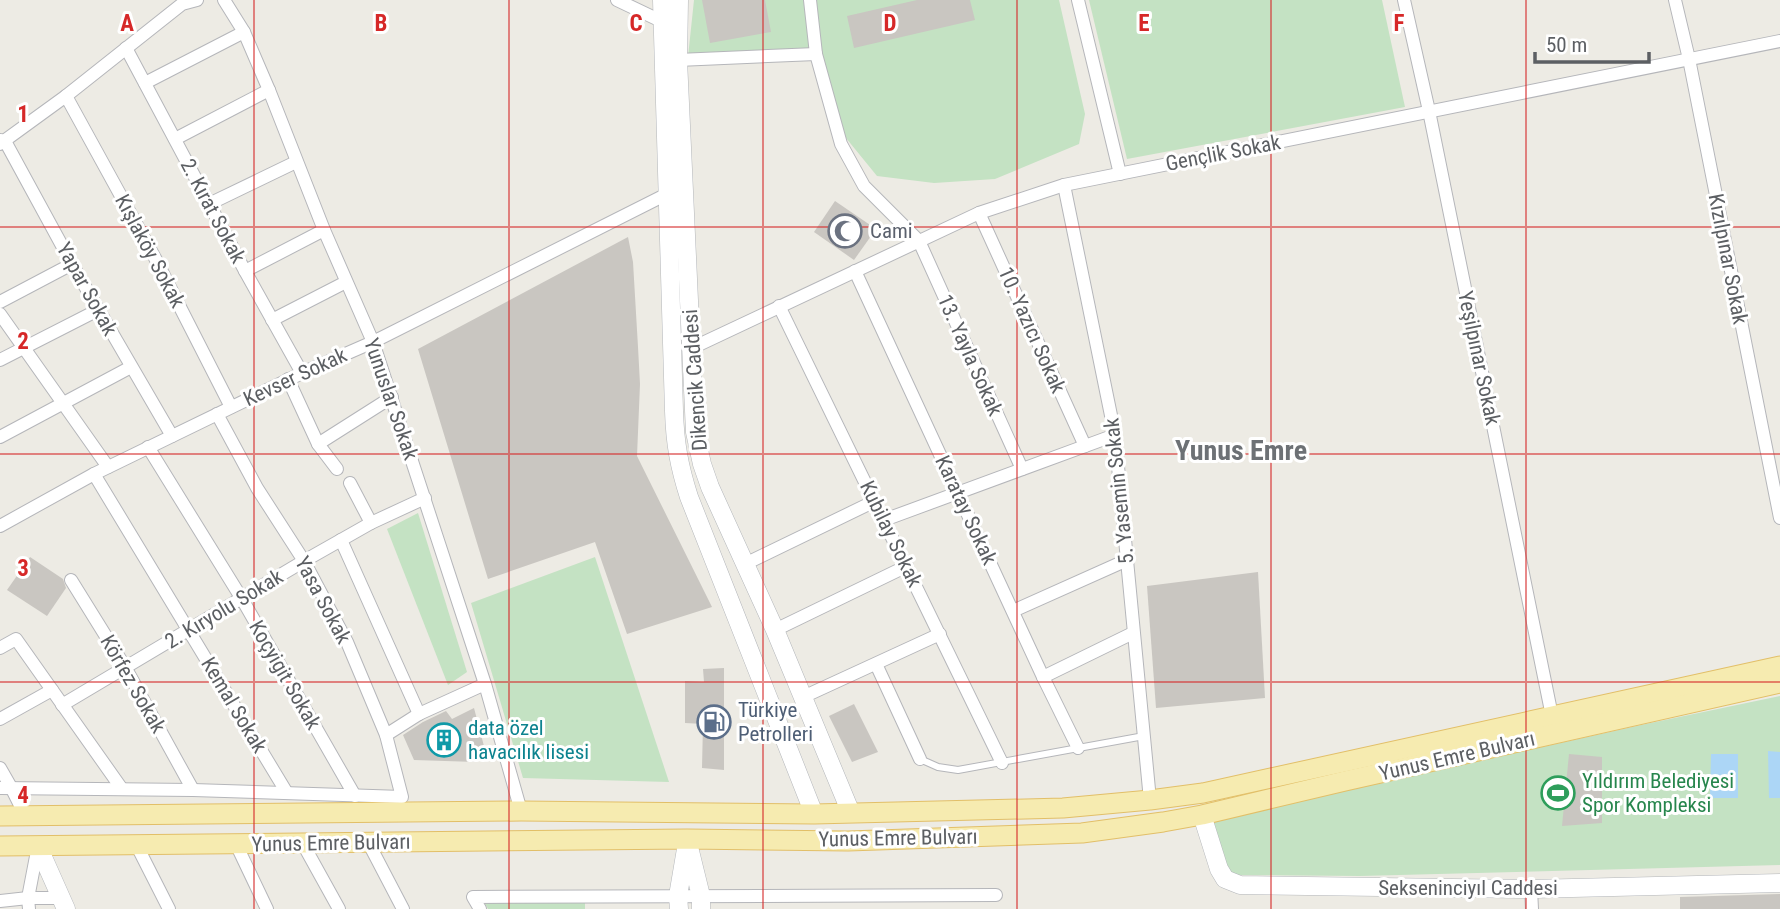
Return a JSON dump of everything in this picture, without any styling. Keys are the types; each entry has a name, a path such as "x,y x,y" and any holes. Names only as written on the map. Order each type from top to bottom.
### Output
{"main road":[{"name":"Dikencik Caddesi","path":"662,0 676,445 680,469 814,814"},
{"name":"Dikencik Caddesi","path":"679,0 678,61 695,432 710,488 775,630 851,813"},
{"name":"Yunus Emre Bulvarı","path":"0,816 521,811 814,814 1063,808 1203,793 1780,666"},
{"name":"Yunus Emre Bulvarı","path":"0,845 688,839 848,841 1082,833 1202,814 1780,683"},
{"path":"679,903 688,839 688,814"},
{"name":"Sekseninciyıl Caddesi","path":"1202,814 1219,869 1225,879 1240,885 1531,889 1780,883"},
{"path":"26,817 63,904"},
{"path":"688,839 701,903"}],"street":[{"path":"2,142 66,96 178,2 197,0"},
{"name":"Yunuslar Sokak","path":"225,0 244,32 324,230 373,342 485,684 521,811"},
{"path":"617,0 662,21"},
{"path":"810,0 816,54 841,144 864,186 919,241"},
{"path":"1078,0 1120,174"},
{"name":"Yeşilpınar Sokak","path":"1404,0 1552,716"},
{"name":"Kızılpınar Sokak","path":"1675,0 1780,518"},
{"path":"145,83 244,32"},
{"name":"Gençlik Sokak","path":"692,348 979,213 1064,185 1780,41"},
{"name":"2. Kırat Sokak","path":"125,48 302,373"},
{"path":"678,61 816,54"},
{"path":"175,139 269,90"},
{"name":"Kışlaköy Sokak","path":"66,96 155,258 231,407"},
{"name":"Yapar Sokak","path":"2,142 172,436"},
{"path":"209,204 296,162"},
{"name":"5. Yasemin Sokak","path":"1064,185 1115,435 1150,800"},
{"name":"Kevser Sokak","path":"0,526 148,447 288,379 373,342 667,194"},
{"name":"10. Yazıcı Sokak","path":"979,213 1085,446"},
{"path":"245,271 324,230"},
{"name":"13. Yayla Sokak","path":"919,241 1022,469"},
{"path":"0,302 72,264"},
{"name":"Karatay Sokak","path":"856,271 1077,748"},
{"path":"272,320 346,282"},
{"name":"Kubilay Sokak","path":"779,306 1002,762"},
{"path":"0,360 98,310"},
{"path":"0,314 108,467"},
{"path":"0,437 131,367"},
{"path":"288,379 318,444 337,469"},
{"path":"318,444 392,397"},
{"name":"Yasa Sokak","path":"217,414 257,488 304,561 347,642 386,735 402,797 355,796"},
{"path":"884,520 1115,435"},
{"name":"Koçyigit Sokak","path":"148,447 242,599 355,796"},
{"name":"Kemal Sokak","path":"94,474 286,793"},
{"path":"350,483 371,523"},
{"name":"2. Kıryolu Sokak","path":"62,705 304,561 371,523 425,498"},
{"path":"745,564 875,501"},
{"path":"341,540 419,714"},
{"path":"1013,611 1127,560"},
{"path":"775,630 907,566"},
{"name":"Körfez Sokak","path":"71,580 125,667 193,790"},
{"path":"1043,677 1133,633"},
{"path":"803,697 940,634"},
{"path":"0,648 16,639 122,789"},
{"path":"876,664 920,759"},
{"path":"386,735 419,714 485,684"},
{"path":"0,719 52,691"},
{"path":"0,768 6,788 26,817"},
{"path":"6,788 193,790 355,796"},
{"path":"368,842 403,909"},
{"path":"136,844 169,909"},
{"path":"236,844 267,909"},
{"path":"303,844 339,909"},
{"path":"28,903 38,846"},
{"path":"1531,889 1532,909"},
{"path":"480,909 473,897 590,903 701,903 880,902 996,895"},
{"path":"0,901 63,904"}],"lane":[{"path":"920,759 937,767 958,770 1144,736"}],"green space":[{"path":"694,0 1059,0 1085,114 1079,144 995,179 934,183 877,176 846,138 810,53 688,57"},
{"path":"1089,0 1382,0 1405,107 1127,159"},
{"path":"418,513 467,672 448,685 387,529"},
{"path":"595,557 669,782 523,778 471,603"},
{"name":"Yıldırım Belediyesi Spor Kompleksi","path":"1780,696 1780,865 1360,876 1230,875 1210,821 1641,725"},
{"path":"484,902 585,902 585,909 488,909"}],"water":[{"path":"1768,751 1780,752 1780,798 1769,798"},
{"path":"1711,754 1738,754 1738,798 1710,798"}],"building":[{"path":"702,0 765,0 771,32 710,43"},
{"path":"917,0 970,0 975,20 854,48 847,16"},
{"name":"Cami","path":"835,201 876,229 854,260 814,232"},
{"path":"628,237 633,262 640,384 637,456 712,607 627,634 595,542 488,579 418,349"},
{"path":"30,557 63,579 66,588 47,616 7,590"},
{"path":"1258,572 1265,698 1156,708 1147,586"},
{"path":"724,668 724,770 702,768 703,724 685,723 685,681 704,682 703,669"},
{"path":"854,704 878,752 852,762 829,716"},
{"name":"data özel havacılık lisesi","path":"474,708 485,750 476,762 414,760 403,735 446,711 452,719"},
{"path":"1569,754 1602,757 1602,823 1562,826"},
{"path":"1780,894 1780,909 1680,909 1680,897"}],"place":[{"name":"Cami","path":"845,231"},
{"name":"Türkiye Petrolleri","path":"714,722"},
{"name":"data özel havacılık lisesi","path":"444,740"},
{"name":"Yıldırım Belediyesi Spor Kompleksi","path":"1558,793"}],"district":[{"name":"Yunus Emre","path":"1241,450"}]}
